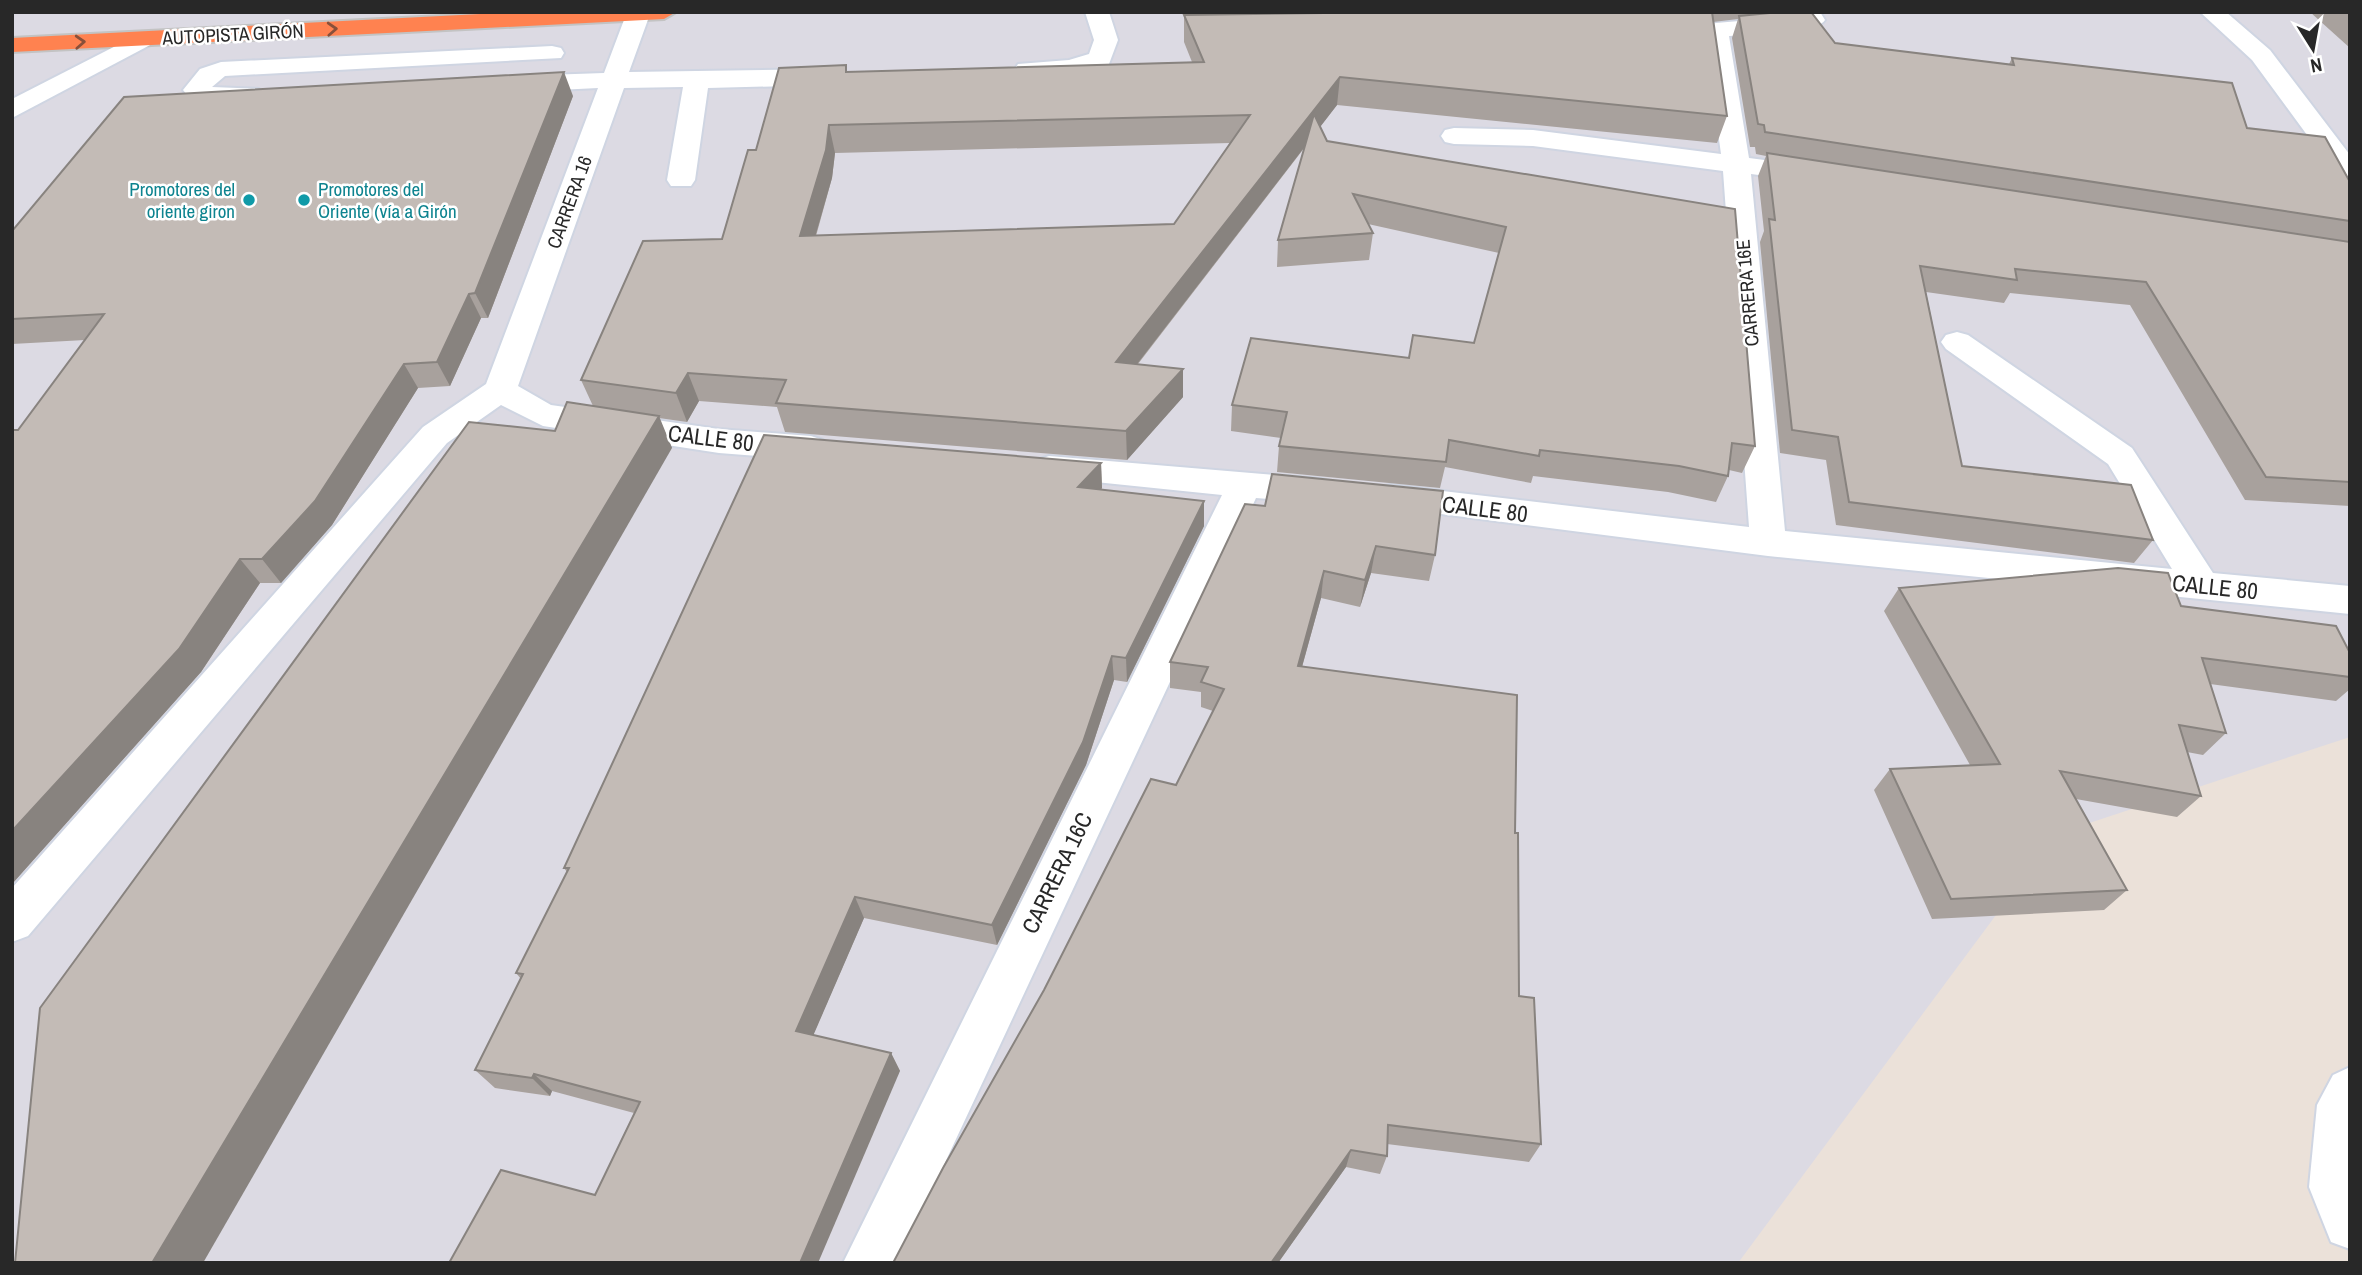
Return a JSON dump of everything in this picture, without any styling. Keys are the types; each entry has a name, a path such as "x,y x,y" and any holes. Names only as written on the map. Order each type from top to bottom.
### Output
{"highway":[{"name":"AUTOPISTA GIRÓN","path":"12,46 651,13"}],"street":[{"path":"1001,70 1070,67 1100,59 1106,40 1097,12"},
{"name":"CARRERA 16E","path":"1768,543 1736,162 1716,30 1808,22 1813,20 1808,12"},
{"path":"2212,12 2262,55 2350,174"},
{"name":"CARRERA 16","path":"500,390 613,79 651,13"},
{"path":"12,110 142,39"},
{"path":"272,93 204,95 196,90 209,74 221,69 435,69 552,53"},
{"path":"12,99 76,75"},
{"path":"491,86 613,79 676,78 696,81 848,76"},
{"path":"681,180 696,81"},
{"path":"1454,136 1533,138 1736,162 1833,177"},
{"path":"1957,342 2120,456 2202,586"},
{"path":"12,921 435,436 500,390"},
{"name":"CALLE 80","path":"500,390 544,415 719,441 844,451"},
{"name":"CALLE 80","path":"1023,466 1358,494 1768,543 2350,600"},
{"name":"CARRERA 16C","path":"870,1263 1245,484"},
{"path":"2350,1093 2342,1105 2335,1187 2350,1223"}],"shaded area":[{"path":"12,12 2350,12 2350,737 2056,834 1738,1263 12,1263"}],"building":[{"path":"1712,12 1727,116 1340,77 1116,362 1183,369 1126,431 776,403 786,380 688,373 676,393 581,380 643,241 722,239 748,150 756,150 779,68 846,65 846,72 1204,62 1184,15","holes":["1250,115 1174,224 800,236 826,150 829,125"]},
{"path":"1811,12 1835,43 2014,65 2012,58 2232,83 2247,128 2325,137 2350,182 2350,221 1765,132 1764,125 1758,124 1739,16"},
{"path":"564,72 475,293 469,294 437,362 404,364 315,501 262,559 240,559 179,649 12,831 12,430 18,430 104,314 12,319 12,231 124,97"},
{"path":"1314,114 1327,141 1735,209 1755,446 1732,443 1728,476 1679,466 1540,450 1539,456 1449,440 1446,462 1279,446 1287,412 1232,405 1251,338 1409,358 1413,335 1474,343 1506,227 1353,194 1373,233 1278,240"},
{"path":"1767,153 2350,242 2350,482 2266,477 2146,282 2015,269 2017,280 1920,266 1962,466 2131,485 2153,540 1849,502 1838,437 1792,430 1769,219 1775,220"},
{"path":"567,402 659,416 152,1263 15,1263 40,1008 469,422 555,431"},
{"path":"764,435 1101,463 1078,487 1204,501 1126,658 1112,656 1083,742 992,925 855,897 796,1031 891,1053 800,1263 449,1263 501,1170 595,1195 640,1102 534,1074 532,1078 475,1070 523,974 516,973 569,868 564,868"},
{"path":"1272,474 1443,491 1435,555 1376,546 1365,580 1324,571 1298,666 1517,695 1515,833 1518,833 1519,996 1534,998 1541,1144 1388,1125 1387,1156 1351,1150 1271,1263 893,1263 943,1168 1044,990 1151,779 1176,785 1224,689 1201,682 1208,667 1170,662 1245,504 1265,506"},
{"path":"2118,568 2168,573 2181,606 2336,626 2350,653 2350,677 2202,658 2226,733 2179,725 2201,796 2060,771 2127,890 1951,899 1890,769 2000,764 1899,588"}],"place":[{"name":"Promotores del oriente giron","path":"249,200"},
{"name":"Promotores del Oriente (vía a Girón","path":"304,200"}]}
